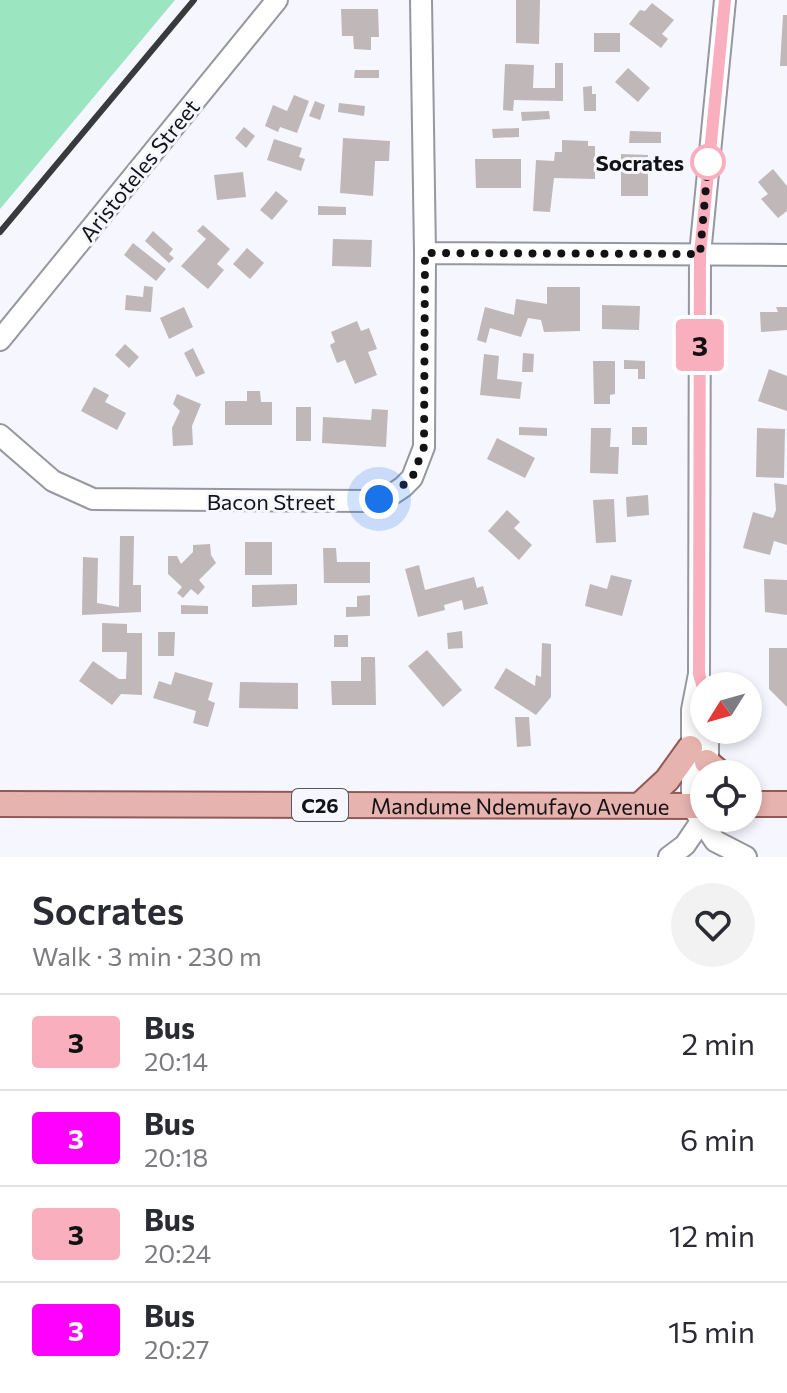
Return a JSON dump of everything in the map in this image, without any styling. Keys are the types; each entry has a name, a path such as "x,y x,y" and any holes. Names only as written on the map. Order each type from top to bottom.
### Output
{"main road":[{"path":"640,805 667,780 690,771"},
{"path":"762,803 787,804"},
{"name":"Mandume Ndemufayo Avenue","path":"0,804 640,805 690,812"}],"street":[{"name":"Aristoteles Street","path":"0,340 277,0"},
{"name":"Bacon Street","path":"0,435 53,481 93,499 366,501 391,495 412,478 424,447 421,0"},
{"path":"702,672 700,254 725,0"},
{"path":"425,253 787,255"},
{"path":"669,857 685,845 691,832"},
{"path":"710,832 715,841 746,857"}],"green space":[{"path":"0,0 175,0 0,209"}],"building":[{"path":"516,0 540,0 539,44 516,43"},
{"path":"652,3 674,20 662,34 668,39 661,48 629,24 640,10 645,11"},
{"path":"341,9 378,9 379,37 371,37 371,50 354,49 353,36 342,36"},
{"path":"783,15 787,15 787,66 780,66"},
{"path":"594,33 620,33 620,52 594,52"},
{"path":"555,63 563,63 563,101 514,100 513,111 503,110 505,64 534,65 533,88 555,88"},
{"path":"628,68 650,88 638,102 615,82"},
{"path":"355,70 379,70 379,78 354,78"},
{"path":"592,86 592,94 596,94 596,111 584,111 583,87"},
{"path":"294,95 309,101 297,133 280,127 278,132 265,126 273,105 287,111"},
{"path":"315,101 325,105 320,120 309,116"},
{"path":"339,103 365,106 364,116 338,112"},
{"path":"549,111 550,119 522,121 521,112"},
{"path":"244,127 255,136 246,148 235,138"},
{"path":"519,128 519,137 493,138 492,129"},
{"path":"630,131 661,132 661,143 629,143"},
{"path":"343,138 390,141 389,161 375,161 373,196 340,193"},
{"path":"274,139 302,148 299,157 305,159 301,171 267,160"},
{"path":"562,140 588,141 588,146 595,146 595,179 554,178 550,212 533,211 536,160 554,161 555,152 562,152"},
{"path":"621,154 648,155 648,196 621,196"},
{"path":"475,159 521,159 521,188 476,188"},
{"path":"773,169 787,186 787,211 778,218 761,199 768,194 758,182"},
{"path":"243,172 246,197 217,200 214,175"},
{"path":"276,191 288,201 272,220 260,210"},
{"path":"318,206 346,207 346,215 318,215"},
{"path":"203,225 230,249 217,264 224,270 208,289 181,266 206,239 197,231"},
{"path":"153,231 173,249 169,254 174,258 169,263 145,241"},
{"path":"333,239 372,240 371,267 332,266"},
{"path":"133,243 166,269 156,281 124,255"},
{"path":"247,248 264,263 250,279 233,264"},
{"path":"144,286 153,287 151,312 125,310 126,295 143,297"},
{"path":"547,287 580,287 580,331 544,332 541,320 528,318 521,337 490,328 486,343 477,340 485,307 514,315 516,299 547,304"},
{"path":"602,305 640,306 639,330 602,329"},
{"path":"184,307 193,327 169,339 160,318"},
{"path":"776,307 787,307 787,330 761,332 760,312 778,312"},
{"path":"357,321 361,331 369,328 377,349 368,352 377,375 355,384 345,360 337,363 330,345 335,342 331,332"},
{"path":"125,344 139,357 129,368 115,355"},
{"path":"193,348 205,373 196,377 184,353"},
{"path":"523,353 534,354 533,372 522,372"},
{"path":"484,354 499,356 497,379 522,382 520,399 480,395"},
{"path":"624,360 645,361 645,379 638,379 638,369 624,369"},
{"path":"593,361 615,361 615,394 610,395 610,404 594,404"},
{"path":"769,369 787,376 787,411 758,401"},
{"path":"94,387 109,395 105,402 126,413 117,430 81,411"},
{"path":"247,391 260,391 261,402 272,402 272,425 225,425 225,401 247,401"},
{"path":"177,394 201,404 192,426 193,445 173,446 172,428 180,411 173,404"},
{"path":"296,407 311,407 311,441 296,441"},
{"path":"372,409 388,410 386,447 322,443 323,417 371,420"},
{"path":"519,427 547,428 547,436 519,435"},
{"path":"632,427 647,427 647,445 632,445"},
{"path":"591,428 611,428 610,447 619,447 618,474 590,473"},
{"path":"757,428 785,429 784,478 756,477"},
{"path":"497,438 535,458 525,478 487,459"},
{"path":"774,483 787,485 787,545 774,541 770,555 743,548 753,512 773,518 776,510"},
{"path":"648,495 649,515 627,517 626,497"},
{"path":"614,499 616,542 596,543 593,500"},
{"path":"507,510 520,522 514,528 532,545 519,560 488,531"},
{"path":"120,536 134,536 133,585 141,585 141,612 82,615 83,557 98,558 97,603 119,607"},
{"path":"245,542 272,542 272,575 245,575"},
{"path":"210,544 216,563 199,580 205,587 198,595 191,589 183,598 177,593 182,587 168,574 168,556 177,556 181,564 193,552 193,545"},
{"path":"323,548 336,548 337,562 370,562 370,583 324,583"},
{"path":"419,565 425,590 474,577 477,588 483,586 488,604 464,610 462,600 444,605 445,610 418,617 405,569"},
{"path":"611,575 632,580 622,616 585,606 590,584 607,589"},
{"path":"764,579 787,580 787,615 765,612"},
{"path":"297,584 297,605 252,607 252,585"},
{"path":"370,595 370,616 346,617 346,607 357,607 357,596"},
{"path":"181,605 208,606 208,614 181,614"},
{"path":"102,623 127,624 127,633 142,633 142,695 121,694 112,705 79,681 93,661 119,679 126,679 127,652 102,652"},
{"path":"462,631 463,648 448,649 447,633"},
{"path":"158,632 175,632 174,656 158,656"},
{"path":"334,635 348,635 348,647 334,647"},
{"path":"542,643 551,644 551,697 536,715 494,688 506,668 535,686 536,675 541,677"},
{"path":"769,648 787,648 787,707 769,689"},
{"path":"427,650 462,690 443,707 408,666"},
{"path":"361,657 375,657 376,705 332,705 331,681 361,681"},
{"path":"175,672 213,683 208,700 215,703 208,727 193,723 196,711 153,698 159,681 171,685"},
{"path":"240,682 298,683 298,709 239,708"},
{"path":"515,717 529,717 531,746 517,747"}],"railway":[{"path":"0,232 194,0"}],"bus line":[{"name":"3","path":"699,672 700,254 725,0"}],"place":[{"name":"Socrates","path":"708,162"}],"route":[{"path":"379,499 391,495 412,478 424,447 425,253 700,254 709,153 708,162"}]}
